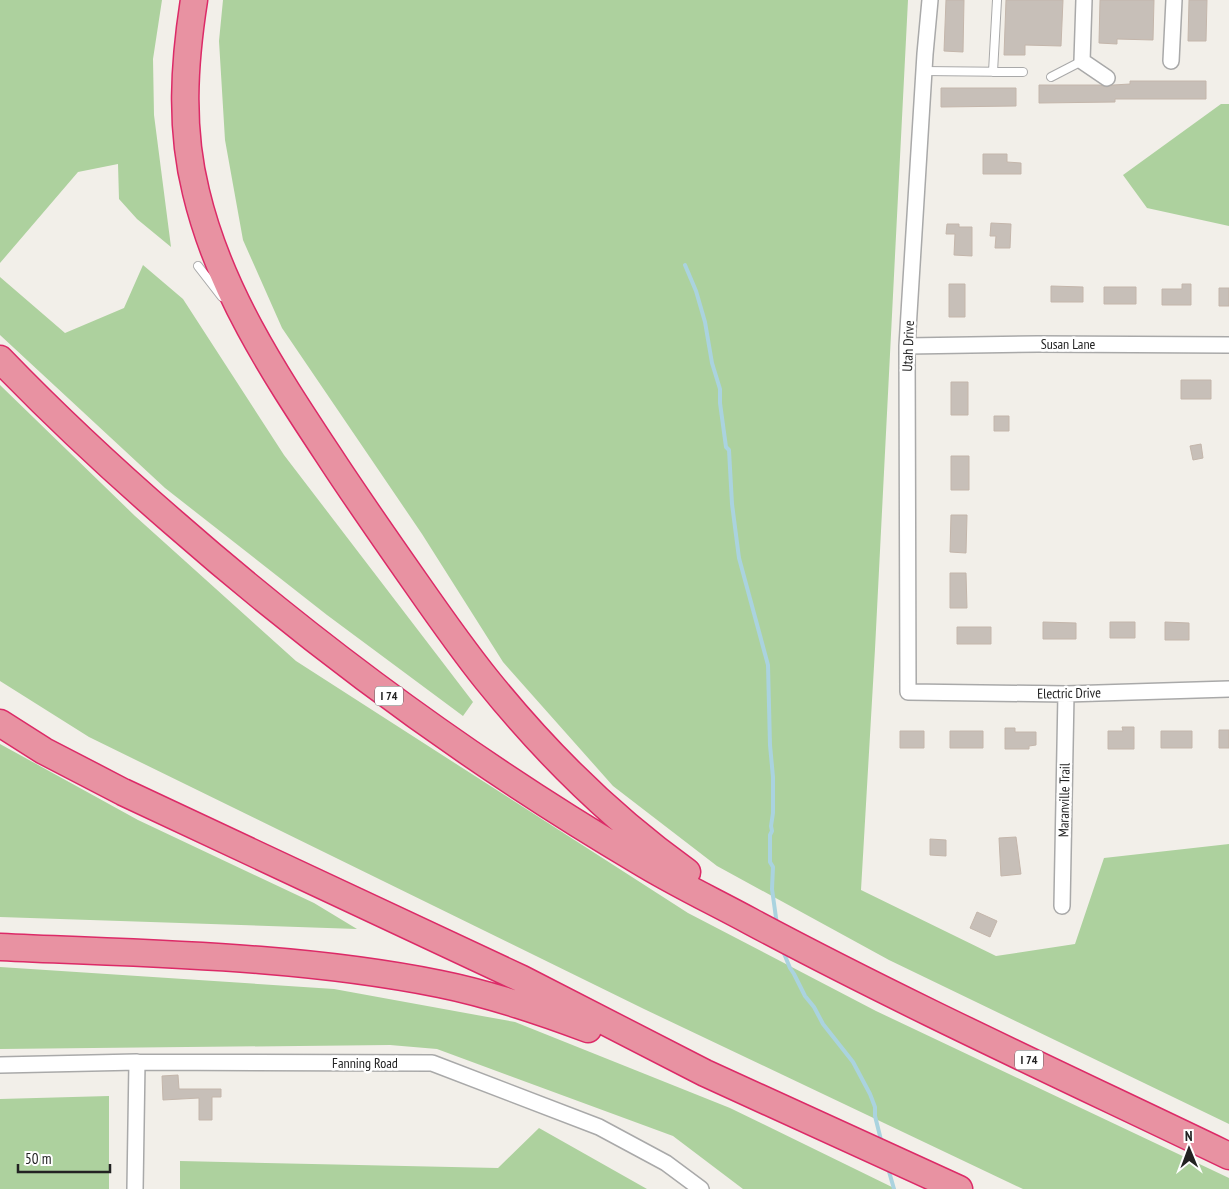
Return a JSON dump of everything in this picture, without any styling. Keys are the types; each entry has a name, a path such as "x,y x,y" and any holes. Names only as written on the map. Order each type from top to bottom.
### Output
{"highway":[{"path":"194,0 186,52 184,91 189,159 206,230 236,303 257,342 357,499 457,642 488,681 528,728 594,795 663,855 703,884 828,963"},
{"name":"I 74","path":"0,360 108,465 211,555 313,639 414,715 529,793 641,863 828,963 1229,1156"},
{"path":"0,723 44,751 123,792 522,979 705,1073 959,1189"},
{"path":"0,947 303,964 364,971 441,984 502,1000 561,1019 705,1073"}],"street":[{"name":"Utah Drive","path":"908,692 906,346 930,0"},
{"path":"1084,0 1082,61 1107,78"},
{"path":"1171,61 1174,0"},
{"name":"Susan Lane","path":"906,346 1229,344"},
{"name":"Electric Drive","path":"908,692 1066,694 1229,690"},
{"name":"Maranville Trail","path":"1062,906 1066,694"},
{"path":"134,1189 137,1062"},
{"name":"Fanning Road","path":"0,1065 137,1062 432,1063 599,1127 666,1163 700,1189"}],"lane":[{"path":"992,72 997,0"},
{"path":"1051,77 1082,61"},
{"path":"924,71 1023,72"},
{"path":"198,266 257,342"}],"green space":[{"path":"0,0 162,0 153,59 154,115 171,247 137,219 119,199 118,164 78,172 0,263"},
{"path":"223,0 908,0 861,890 996,956 1075,944 1104,858 1229,844 1229,1124 889,960 717,866 613,786 503,662 422,534 282,328 243,240 225,140 219,41"},
{"path":"1221,104 1229,104 1229,226 1147,208 1123,175"},
{"path":"143,265 183,299 284,455 473,702 463,716 327,615 165,488 0,335 0,277 65,333 124,308"},
{"path":"0,385 135,516 296,661 688,913 876,1011 1229,1178 1229,1189 1023,1189 644,1009 89,737 0,681"},
{"path":"0,744 138,820 314,903 357,929 0,917"},
{"path":"0,967 334,989 515,1022 730,1108 896,1189 743,1189 673,1136 437,1049 390,1045 0,1049"},
{"path":"109,1096 109,1189 0,1189 0,1099"},
{"path":"539,1128 647,1189 180,1189 180,1161 498,1168"}],"building":[{"path":"946,0 964,0 963,52 944,51"},
{"path":"1006,0 1063,0 1061,46 1025,45 1025,55 1004,55"},
{"path":"1100,0 1154,0 1153,40 1117,39 1117,44 1099,43"},
{"path":"1189,0 1207,0 1206,41 1188,41"},
{"path":"1130,81 1206,81 1206,99 1115,99 1115,102 1039,103 1039,85 1100,85 1107,87 1130,84"},
{"path":"941,88 1016,88 1016,106 941,107"},
{"path":"983,154 1007,154 1007,162 1021,163 1021,174 983,174"},
{"path":"991,223 1011,224 1010,248 995,248 996,236 990,236"},
{"path":"947,224 959,224 959,227 972,227 972,256 954,255 955,234 946,234"},
{"path":"949,284 965,284 965,317 949,317"},
{"path":"1182,284 1191,284 1191,305 1162,305 1162,289 1182,289"},
{"path":"1051,286 1083,287 1083,302 1051,302"},
{"path":"1104,287 1136,287 1136,304 1104,304"},
{"path":"1219,288 1229,288 1229,306 1219,306"},
{"path":"1181,380 1211,380 1211,399 1181,399"},
{"path":"951,382 968,382 968,415 951,415"},
{"path":"994,416 1009,416 1009,431 994,431"},
{"path":"1201,444 1203,458 1193,460 1190,446"},
{"path":"951,456 969,456 969,490 951,490"},
{"path":"951,515 967,515 966,553 950,552"},
{"path":"950,573 966,573 967,608 950,608"},
{"path":"1043,622 1076,623 1076,639 1043,639"},
{"path":"1110,622 1135,622 1135,638 1110,638"},
{"path":"1165,622 1189,623 1189,640 1165,640"},
{"path":"957,627 991,627 991,644 957,644"},
{"path":"1122,727 1134,727 1134,749 1108,749 1108,731 1123,731"},
{"path":"1005,728 1015,728 1015,732 1036,732 1036,745 1029,746 1029,749 1005,749"},
{"path":"1219,730 1229,730 1229,748 1219,748"},
{"path":"900,731 924,731 924,748 900,748"},
{"path":"950,731 983,731 983,748 950,748"},
{"path":"1161,731 1192,731 1192,748 1161,748"},
{"path":"1016,837 1021,874 1001,876 999,838"},
{"path":"930,839 946,840 946,856 930,855"},
{"path":"977,912 997,921 990,937 970,928"},
{"path":"178,1075 179,1089 221,1089 221,1097 212,1097 212,1120 199,1120 199,1098 163,1100 162,1076"}],"waterway":[{"path":"685,265 696,291 705,322 712,363 720,389 726,447 729,450 732,504 739,558 768,665 770,745 773,777 770,862 773,867 772,889 777,925"},
{"path":"783,951 805,996 814,1007 823,1024 853,1062 870,1094 875,1107 875,1116 882,1144"},
{"path":"888,1168 894,1189"}]}
